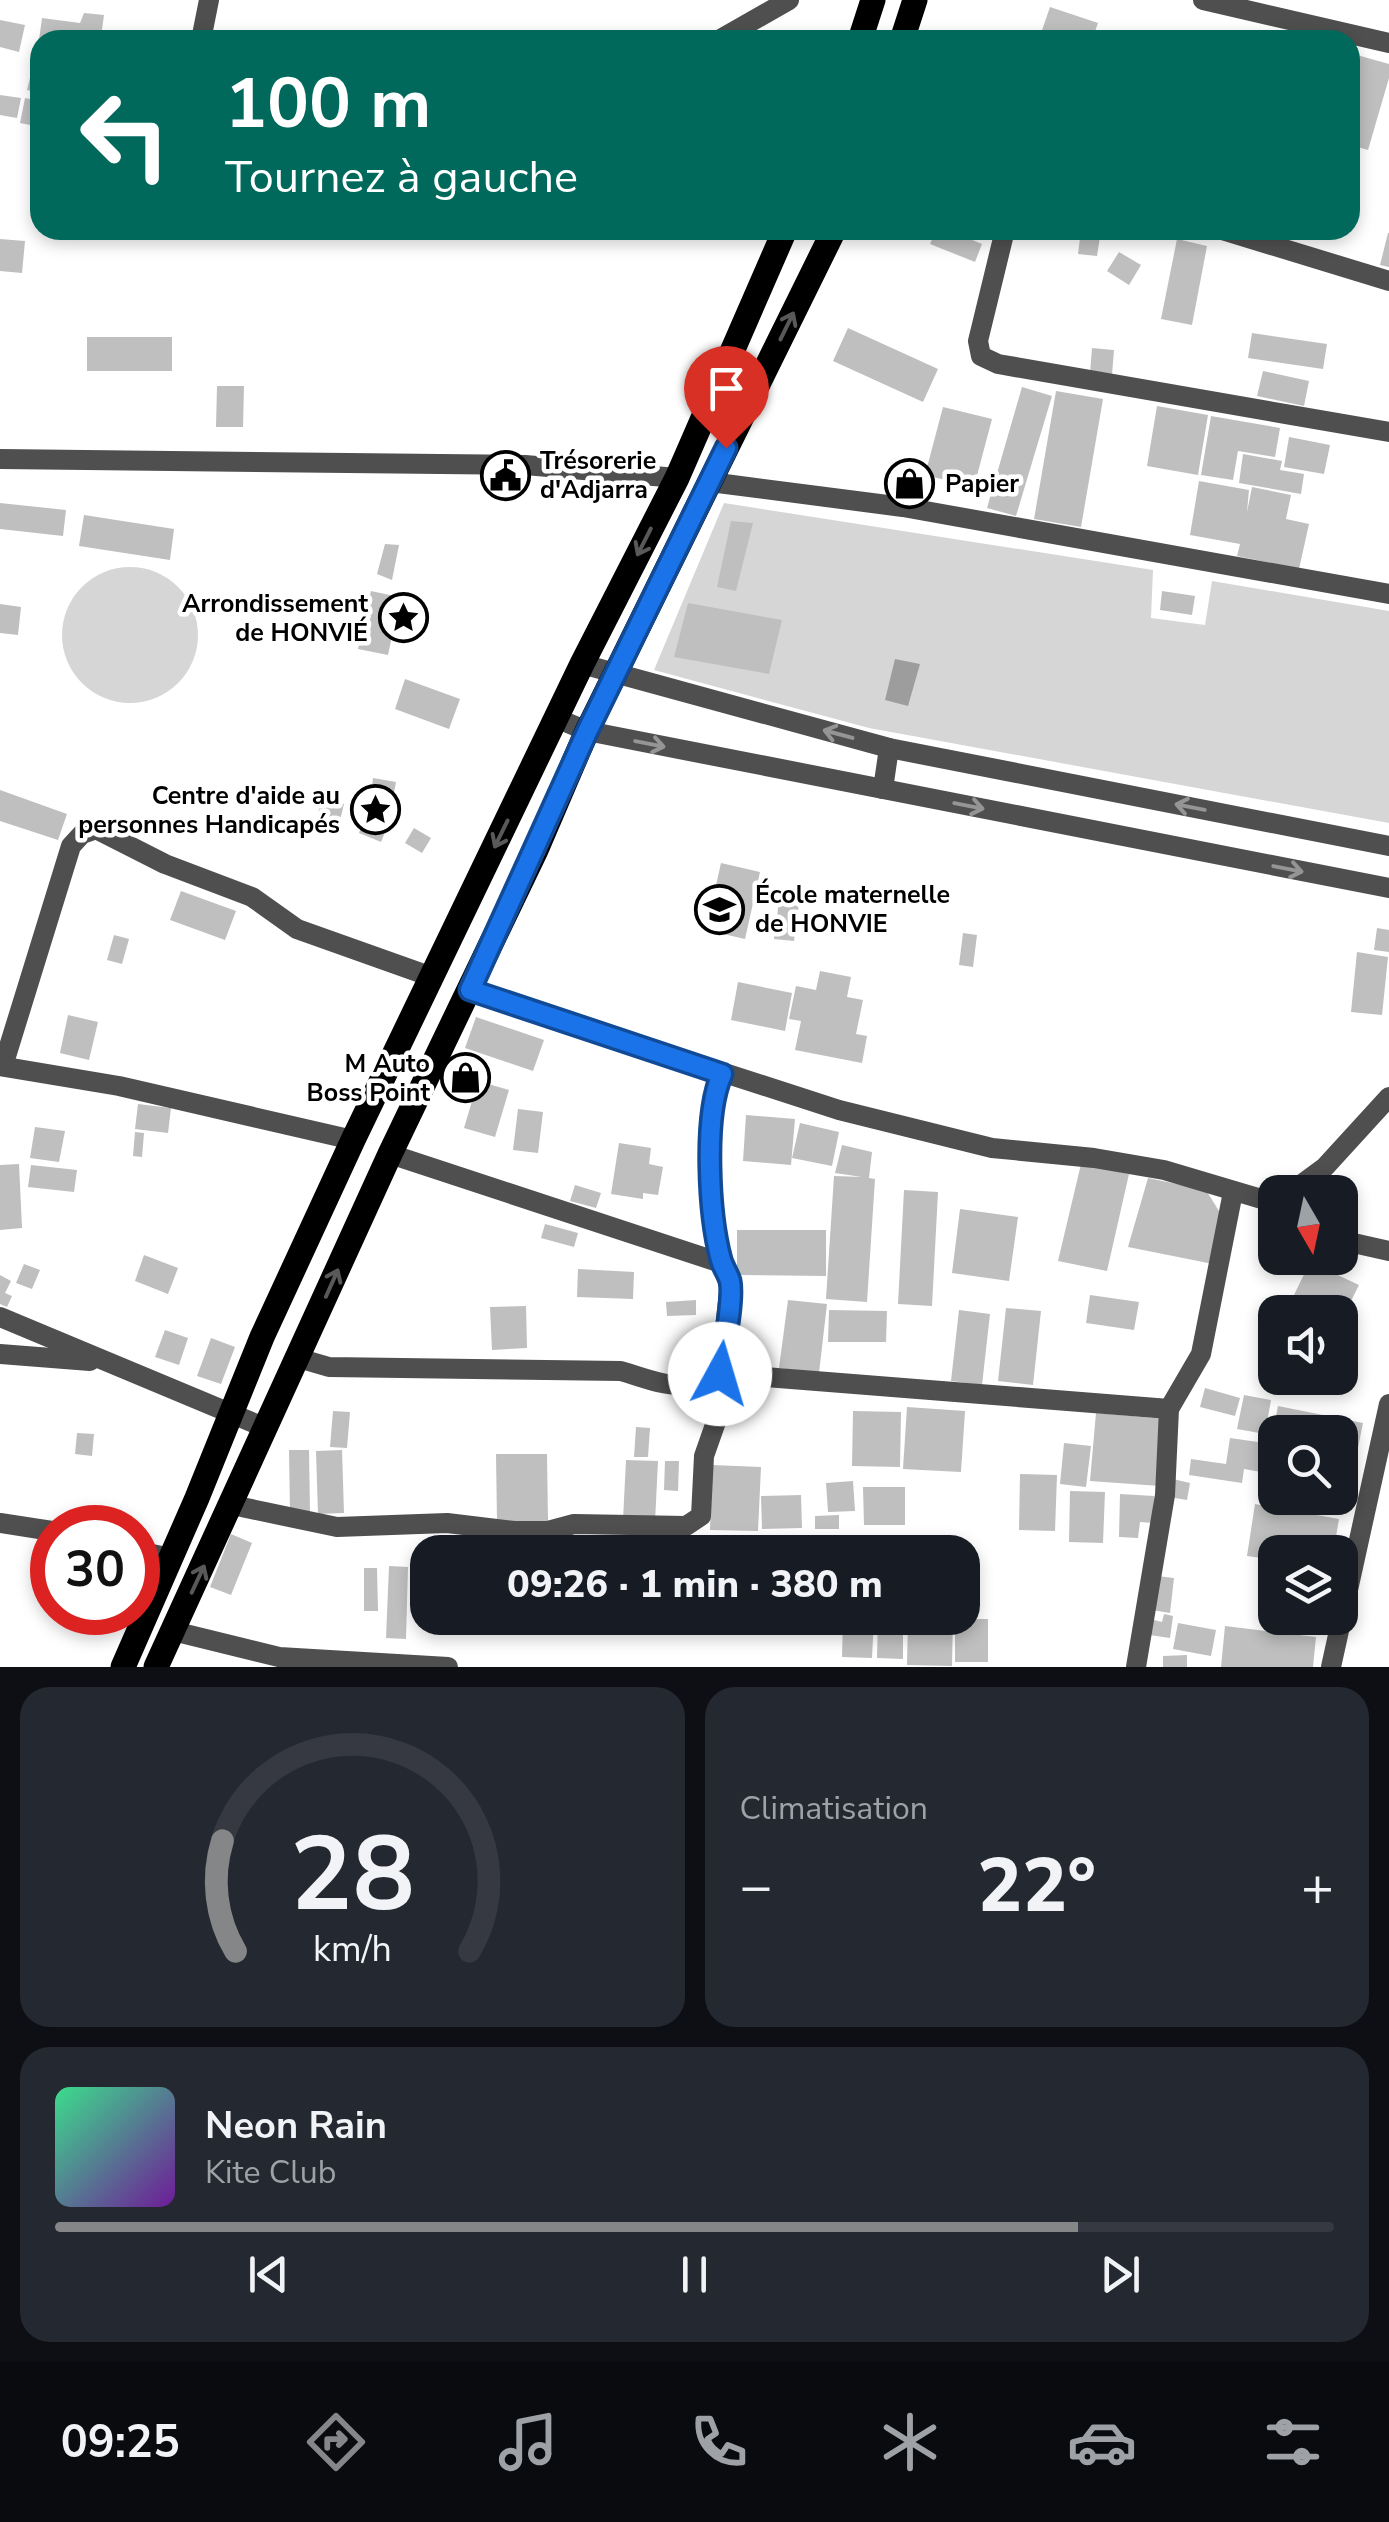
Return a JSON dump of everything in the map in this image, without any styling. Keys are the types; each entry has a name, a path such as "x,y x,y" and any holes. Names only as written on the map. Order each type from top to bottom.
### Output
{"main road":[{"path":"863,30 873,0"},
{"path":"905,30 915,0"},
{"path":"123,1667 230,1412 353,1140 582,664 677,478 781,240"},
{"path":"156,1667 587,732 829,240"}],"street":[{"path":"203,30 209,0"},
{"path":"737,30 790,0"},
{"path":"1203,0 1333,30"},
{"path":"1360,36 1389,43"},
{"path":"1003,240 978,341 982,356 998,364 1389,432"},
{"path":"1254,240 1389,282"},
{"path":"0,460 525,465 677,478"},
{"path":"710,482 904,507 1389,594"},
{"path":"582,664 889,748 1389,846"},
{"path":"556,718 587,732 1389,888"},
{"path":"882,789 889,748"},
{"path":"353,1140 119,1086 2,1066 71,846 82,834 96,829 166,864 252,897 297,929 432,977"},
{"path":"470,990 839,1110 992,1148 1094,1158 1164,1170 1258,1199"},
{"path":"232,1504 337,1528 447,1522 514,1531 548,1531 574,1524 686,1526 701,1516 704,1456 730,1375 730,1283 721,1262 711,1197 714,1091 722,1074"},
{"path":"1314,1175 1389,1096"},
{"path":"390,1154 721,1262"},
{"path":"1136,1667 1165,1495 1169,1409 1200,1354 1233,1192"},
{"path":"1358,1244 1389,1251"},
{"path":"0,1316 266,1428"},
{"path":"0,1354 112,1363"},
{"path":"298,1358 329,1367 621,1371 686,1385 730,1375 1169,1409"},
{"path":"1331,1667 1389,1404"},
{"path":"0,1523 30,1528"},
{"path":"160,1555 171,1558"},
{"path":"174,1631 279,1658 363,1666 448,1667"}],"shaded area":[{"path":"724,503 1153,570 1151,618 1205,625 1212,581 1389,611 1389,823 869,728 654,670"},
{"path":"130,567 156,572 178,587 193,609 198,635 193,661 178,683 156,698 130,703 104,698 82,683 67,661 62,635 67,609 82,587 104,572"},
{"path":"895,659 920,664 908,706 885,700"}],"building":[{"path":"1050,7 1098,23 1096,30 1042,30"},
{"path":"84,13 104,15 102,30 40,30 42,18 80,23"},
{"path":"0,20 25,25 19,52 0,47"},
{"path":"1360,56 1389,64 1389,78 1368,150 1360,148"},
{"path":"0,95 21,98 17,118 0,115"},
{"path":"25,98 30,99 30,125 20,123"},
{"path":"1389,233 1389,267 1380,265"},
{"path":"0,239 25,241 22,273 0,271"},
{"path":"932,240 972,240 982,244 975,262 930,244"},
{"path":"1080,240 1099,240 1097,256 1078,254"},
{"path":"1177,240 1207,246 1192,325 1161,319"},
{"path":"1119,252 1141,265 1129,285 1107,271"},
{"path":"848,328 938,369 923,402 833,361"},
{"path":"1252,333 1327,344 1323,369 1248,358"},
{"path":"87,337 172,337 172,371 87,371"},
{"path":"1092,348 1114,350 1112,375 1090,373"},
{"path":"1263,371 1309,381 1304,406 1257,396"},
{"path":"217,386 244,386 243,427 216,427"},
{"path":"1022,387 1052,396 1016,516 987,508"},
{"path":"1056,391 1103,399 1081,527 1034,519"},
{"path":"1157,406 1208,415 1198,475 1147,466"},
{"path":"943,407 992,419 974,487 925,475"},
{"path":"1211,416 1280,428 1275,457 1238,451 1233,480 1201,475"},
{"path":"1289,437 1330,445 1324,474 1284,467"},
{"path":"1243,454 1282,461 1280,470 1304,474 1301,494 1239,483"},
{"path":"1199,481 1249,490 1247,512 1252,487 1291,495 1286,519 1309,524 1299,569 1237,556 1240,544 1190,535"},
{"path":"0,503 66,510 63,536 0,529"},
{"path":"84,515 174,529 170,560 79,546"},
{"path":"731,521 753,523 736,591 717,587"},
{"path":"385,544 399,545 392,580 377,574"},
{"path":"371,591 399,597 390,621 395,622 388,655 358,649 365,616 369,617"},
{"path":"1162,591 1195,596 1192,615 1160,610"},
{"path":"688,603 782,620 769,674 674,657"},
{"path":"0,604 21,607 18,635 0,633"},
{"path":"405,679 460,699 449,729 395,709"},
{"path":"373,778 396,782 393,798 371,794"},
{"path":"0,790 67,814 58,840 0,821"},
{"path":"322,799 344,804 336,837 313,831"},
{"path":"365,816 388,825 381,842 359,833"},
{"path":"414,828 431,838 422,853 405,843"},
{"path":"721,863 760,872 745,939 706,930"},
{"path":"181,891 236,911 225,940 170,920"},
{"path":"779,901 799,903 794,941 774,939"},
{"path":"1377,928 1389,930 1389,952 1374,950"},
{"path":"963,933 977,935 973,967 959,965"},
{"path":"114,935 129,939 122,964 107,960"},
{"path":"1357,952 1388,957 1382,1015 1351,1012"},
{"path":"820,971 851,977 847,997 863,1000 856,1034 867,1036 862,1063 795,1050 801,1021 789,1019 796,986 816,990"},
{"path":"738,982 792,993 785,1031 731,1020"},
{"path":"68,1015 98,1022 89,1060 60,1053"},
{"path":"476,1017 544,1040 533,1071 465,1048"},
{"path":"478,1081 509,1090 495,1137 464,1128"},
{"path":"138,1104 171,1108 168,1133 135,1129"},
{"path":"518,1109 543,1112 538,1153 513,1150"},
{"path":"746,1115 795,1119 791,1165 743,1161"},
{"path":"800,1123 839,1132 832,1166 792,1158"},
{"path":"35,1127 65,1131 59,1162 30,1158"},
{"path":"135,1132 144,1133 142,1157 133,1156"},
{"path":"619,1143 651,1148 649,1164 663,1167 658,1195 643,1193 643,1199 611,1194"},
{"path":"842,1145 872,1152 869,1178 875,1179 867,1302 826,1299 834,1176 862,1177 835,1173"},
{"path":"19,1164 22,1228 0,1230 0,1165"},
{"path":"1081,1164 1129,1174 1107,1271 1058,1261"},
{"path":"31,1165 77,1170 74,1192 28,1187"},
{"path":"1148,1178 1206,1190 1222,1216 1213,1264 1128,1247"},
{"path":"575,1185 601,1193 596,1208 570,1201"},
{"path":"904,1190 938,1192 932,1306 898,1304"},
{"path":"960,1209 1018,1217 1009,1281 952,1273"},
{"path":"545,1224 578,1233 574,1247 541,1238"},
{"path":"737,1230 826,1230 826,1276 737,1275"},
{"path":"144,1255 178,1268 168,1294 135,1281"},
{"path":"24,1264 40,1270 32,1289 16,1283"},
{"path":"578,1269 634,1272 633,1299 577,1297"},
{"path":"0,1275 11,1281 5,1293 12,1296 7,1307 0,1304"},
{"path":"1304,1275 1338,1275 1359,1285 1354,1295 1294,1295"},
{"path":"1090,1295 1139,1302 1134,1330 1086,1323"},
{"path":"696,1300 696,1315 667,1316 666,1302"},
{"path":"788,1300 827,1304 819,1373 779,1368"},
{"path":"526,1306 527,1348 492,1350 490,1307"},
{"path":"1006,1308 1041,1311 1033,1385 998,1381"},
{"path":"829,1310 887,1311 886,1342 828,1342"},
{"path":"959,1310 990,1314 982,1385 951,1381"},
{"path":"165,1330 188,1338 179,1365 155,1357"},
{"path":"211,1338 235,1347 221,1384 197,1376"},
{"path":"1205,1388 1240,1398 1235,1416 1200,1407"},
{"path":"1244,1395 1271,1400 1268,1415 1258,1415 1258,1433 1237,1429"},
{"path":"1278,1406 1323,1415 1276,1415"},
{"path":"907,1407 965,1411 961,1472 903,1469"},
{"path":"333,1411 350,1412 347,1448 330,1447"},
{"path":"853,1411 901,1412 900,1467 852,1466"},
{"path":"1096,1413 1166,1419 1160,1486 1090,1481"},
{"path":"1358,1422 1363,1423 1358,1448"},
{"path":"636,1427 650,1428 648,1457 634,1457"},
{"path":"77,1433 94,1434 92,1456 75,1454"},
{"path":"1230,1438 1258,1442 1258,1471 1244,1469 1242,1483 1189,1475 1191,1459 1226,1464"},
{"path":"1064,1443 1091,1446 1086,1487 1060,1484"},
{"path":"289,1450 309,1450 310,1512 290,1513"},
{"path":"342,1450 344,1513 318,1514 316,1451"},
{"path":"496,1454 547,1454 548,1521 497,1522"},
{"path":"626,1460 658,1461 655,1522 623,1520"},
{"path":"665,1461 679,1461 678,1491 664,1490"},
{"path":"712,1465 761,1467 758,1531 710,1530"},
{"path":"1020,1474 1057,1475 1055,1531 1019,1530"},
{"path":"1173,1479 1190,1483 1187,1500 1169,1497"},
{"path":"853,1481 855,1511 828,1512 826,1483"},
{"path":"863,1487 905,1487 905,1525 864,1525"},
{"path":"1070,1491 1105,1492 1103,1543 1069,1542"},
{"path":"1120,1494 1154,1496 1153,1523 1140,1522 1138,1538 1119,1537"},
{"path":"801,1495 802,1528 762,1529 761,1496"},
{"path":"1255,1504 1258,1515 1339,1519 1336,1535 1258,1535 1258,1558 1247,1556"},
{"path":"839,1515 839,1529 815,1529 815,1516"},
{"path":"231,1534 252,1543 231,1595 210,1587"},
{"path":"389,1566 408,1567 406,1639 386,1638"},
{"path":"364,1568 377,1568 378,1611 364,1611"},
{"path":"1157,1576 1174,1578 1170,1613 1152,1610"},
{"path":"1164,1614 1173,1616 1170,1638 1143,1634 1146,1618 1162,1622"},
{"path":"980,1619 988,1619 988,1662 955,1662 955,1635 980,1635"},
{"path":"1178,1623 1216,1630 1211,1656 1173,1649"},
{"path":"1225,1626 1258,1630 1258,1635 1316,1637 1313,1667 1221,1667"},
{"path":"843,1635 873,1635 872,1658 842,1657"},
{"path":"878,1635 903,1635 903,1659 877,1658"},
{"path":"908,1635 953,1635 952,1666 907,1665"},
{"path":"1187,1655 1187,1667 1163,1667 1163,1656"}],"place":[{"name":"Trésorerie d'Adjarra","path":"505,475"},
{"name":"Papier","path":"910,484"},
{"name":"Arrondissement de HONVIÉ","path":"403,618"},
{"name":"Centre d'aide au personnes Handicapés","path":"375,810"},
{"name":"École maternelle de HONVIE","path":"720,909"},
{"name":"M Auto Boss Point","path":"465,1078"}],"route":[{"path":"720,1374 730,1283 717,1242 711,1197 711,1146 714,1091 722,1074 470,990 587,732 726,448"}]}
